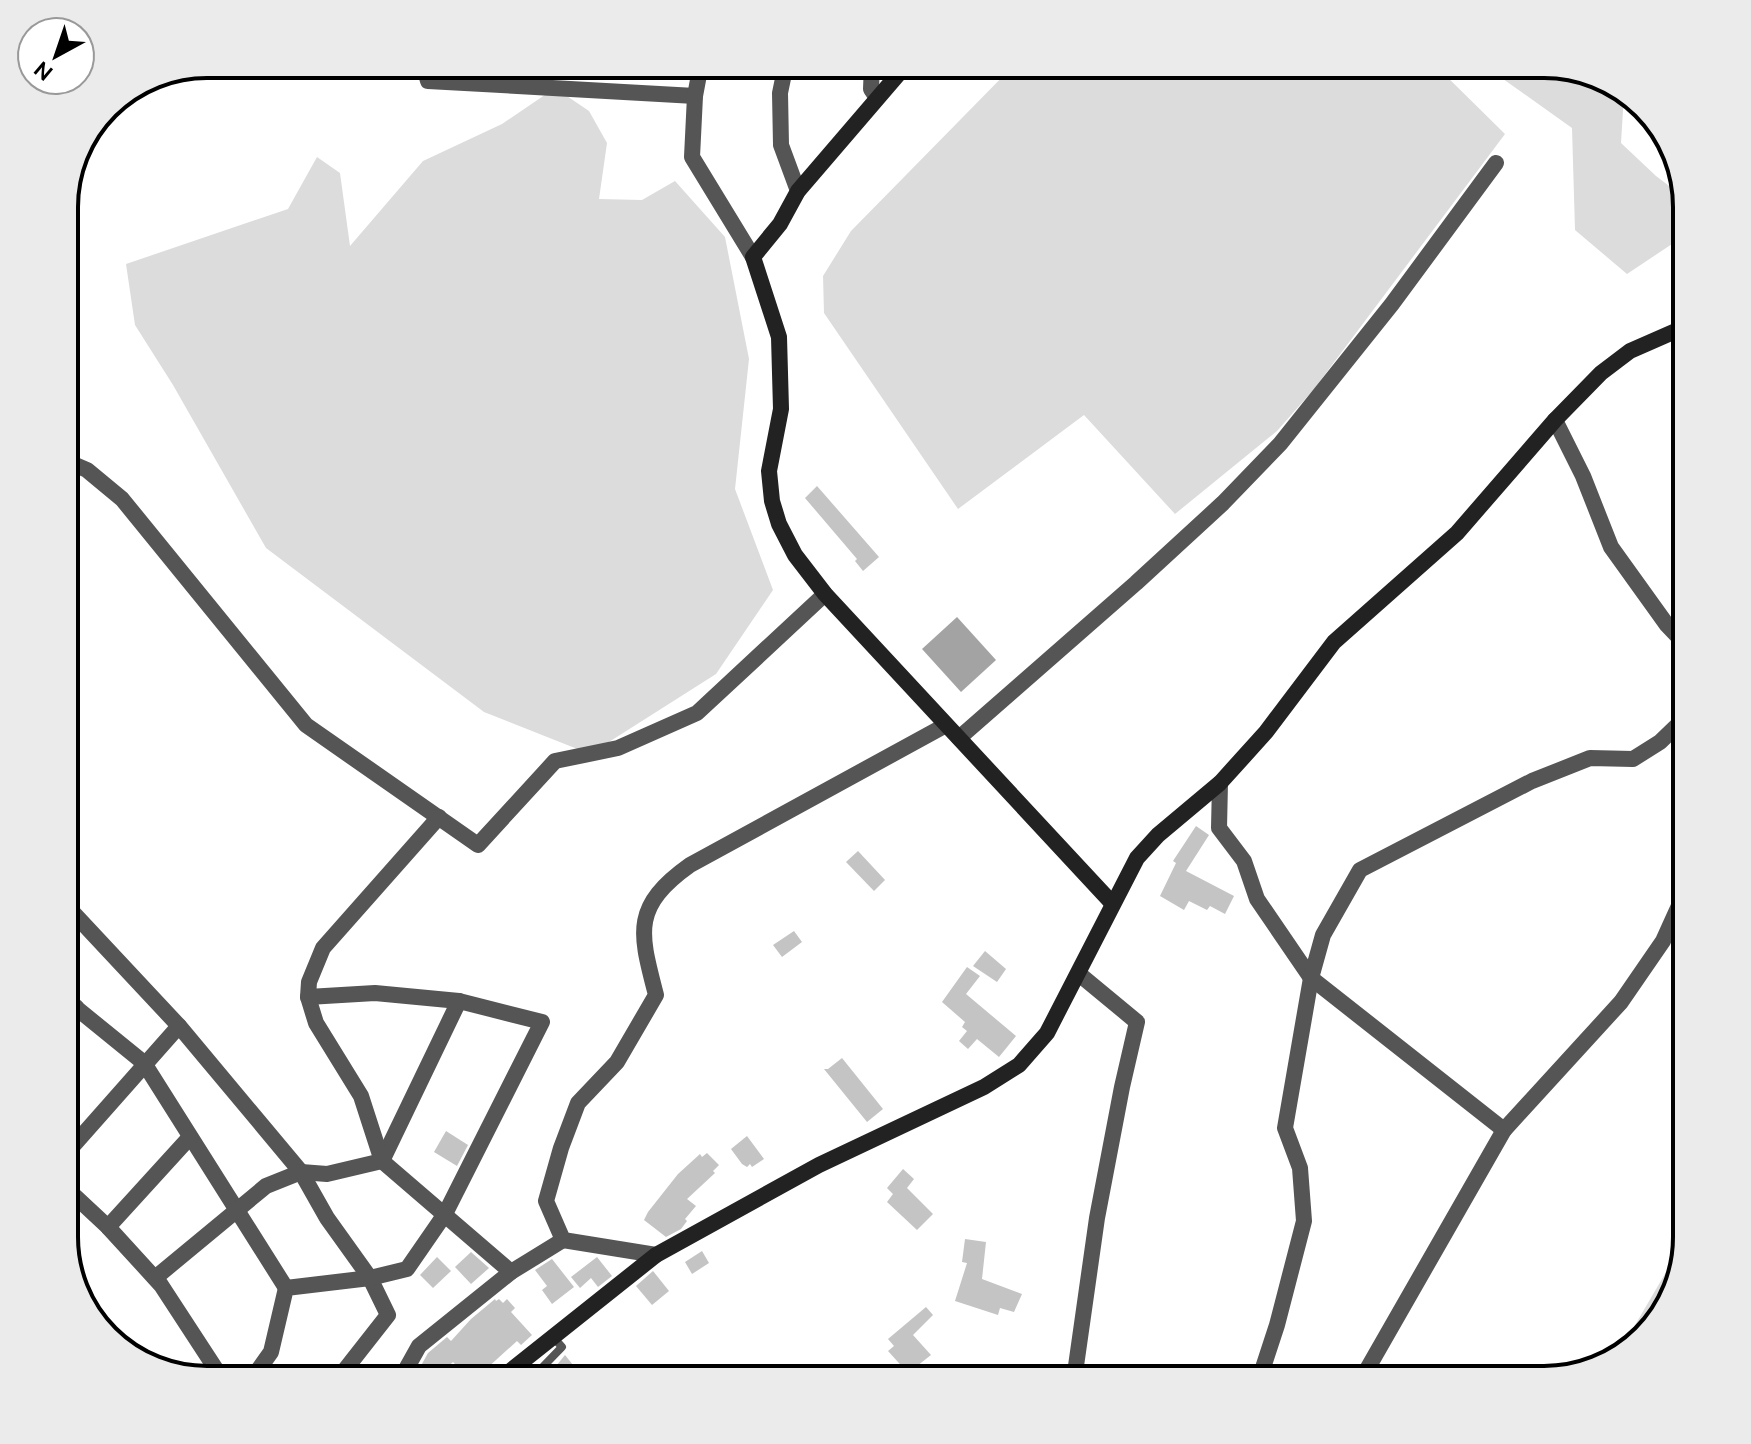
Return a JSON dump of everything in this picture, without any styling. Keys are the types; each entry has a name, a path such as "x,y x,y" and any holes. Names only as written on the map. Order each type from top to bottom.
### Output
{"street":[{"path":"427,78 428,81 695,96"},
{"path":"698,78 692,157 753,257 779,337 781,409 769,471 772,501 779,524 795,555 825,594 1112,903"},
{"path":"783,78 780,93 781,145 798,191"},
{"path":"871,78 871,89 877,98"},
{"path":"753,257 780,224 798,191 895,78"},
{"path":"959,738 1147,573 1223,503 1280,444 1392,304 1496,163"},
{"path":"516,1366 656,1255 819,1165 984,1087 1019,1065 1047,1033 1137,858 1158,835 1220,783 1266,732 1334,642 1457,533 1555,420 1601,373 1630,351 1673,332"},
{"path":"1555,420 1583,476 1611,547 1673,631"},
{"path":"78,466 122,499 306,725 478,845 555,761 618,748 697,713 825,594"},
{"path":"563,1240 546,1201 561,1148 578,1103 617,1062 656,995 642,940 644,920 669,880 690,865 946,725"},
{"path":"1264,1366 1304,1221 1300,1168 1285,1128 1311,978 1323,935 1360,870 1532,781 1590,758 1633,759 1673,729"},
{"path":"1220,783 1219,828 1244,861 1257,899 1311,978 1504,1130"},
{"path":"439,817 323,948 309,982 308,997 316,1023 361,1096 382,1161 511,1272"},
{"path":"78,918 179,1026 301,1172 327,1218 370,1278 388,1315 350,1366"},
{"path":"1369,1366 1504,1130 1621,1002 1663,941 1673,919"},
{"path":"1076,1366 1097,1218 1137,1022 1079,974"},
{"path":"286,1288 370,1278 407,1269 445,1214 542,1022 459,1001 375,993 308,997"},
{"path":"382,1161 459,1001"},
{"path":"78,1009 144,1063 286,1288 271,1352 261,1366"},
{"path":"78,1140 179,1026"},
{"path":"108,1227 190,1137"},
{"path":"155,1278 266,1186 301,1172 327,1174 382,1161"},
{"path":"78,1199 155,1278 214,1366"},
{"path":"408,1366 419,1346 511,1272 563,1240 656,1255"}],"lane":[{"path":"544,1366 562,1347 553,1336"}],"shaded area":[{"path":"1001,78 1448,78 1505,134 1314,389 1277,431 1175,514 1084,415 958,509 824,313 823,276 851,231"},
{"path":"1502,78 1569,80 1593,88 1623,106 1621,143 1671,188 1673,207 1673,243 1627,274 1575,230 1572,128"},
{"path":"555,88 589,111 607,143 599,199 642,200 675,181 725,237 749,359 735,489 773,590 716,674 590,754 484,712 266,548 135,325 126,264 288,209 317,157 340,173 350,246 423,161 502,124"},
{"path":"957,617 996,660 961,692 922,649"},
{"path":"1670,1266 1656,1302 1632,1331"}],"building":[{"path":"817,486 879,557 863,571 855,561 857,559 805,498"},
{"path":"1196,826 1209,835 1186,871 1234,896 1225,914 1210,906 1207,910 1189,901 1184,910 1160,896 1176,863 1173,861"},
{"path":"858,851 885,880 874,891 846,862"},
{"path":"794,931 802,942 782,957 773,945"},
{"path":"985,951 1006,969 997,982 973,966"},
{"path":"967,967 980,976 966,994 1016,1036 999,1057 977,1039 968,1049 959,1041 967,1031 962,1027 965,1022 942,1002"},
{"path":"842,1058 883,1109 867,1122 824,1069"},
{"path":"446,1131 468,1145 457,1166 434,1152"},
{"path":"747,1136 764,1159 752,1167 742,1164 731,1149"},
{"path":"707,1153 719,1165 713,1171 715,1173 687,1199 696,1206 685,1219 687,1221 681,1229 666,1237 644,1220 678,1174 700,1154 702,1157"},
{"path":"903,1169 914,1179 907,1188 933,1214 917,1230 887,1202 893,1194 887,1188"},
{"path":"965,1239 986,1242 982,1279 1022,1294 1014,1312 1000,1308 998,1315 955,1301 967,1263 962,1262"},
{"path":"702,1251 709,1263 692,1274 685,1262"},
{"path":"471,1252 489,1268 471,1284 455,1267"},
{"path":"437,1257 451,1271 433,1288 420,1275"},
{"path":"597,1257 612,1276 598,1287 591,1278 580,1288 571,1277"},
{"path":"552,1259 574,1287 552,1304 542,1290 547,1286 535,1270"},
{"path":"653,1271 669,1291 652,1305 636,1286"},
{"path":"495,1299 503,1303 507,1299 515,1308 511,1312 532,1335 521,1345 517,1341 489,1366 457,1366 453,1362 449,1366 421,1366 428,1353 447,1337 451,1341"},
{"path":"926,1307 933,1315 913,1335 931,1355 917,1366 902,1366 888,1351 894,1346 888,1339"},
{"path":"565,1355 574,1366 556,1366"}]}
